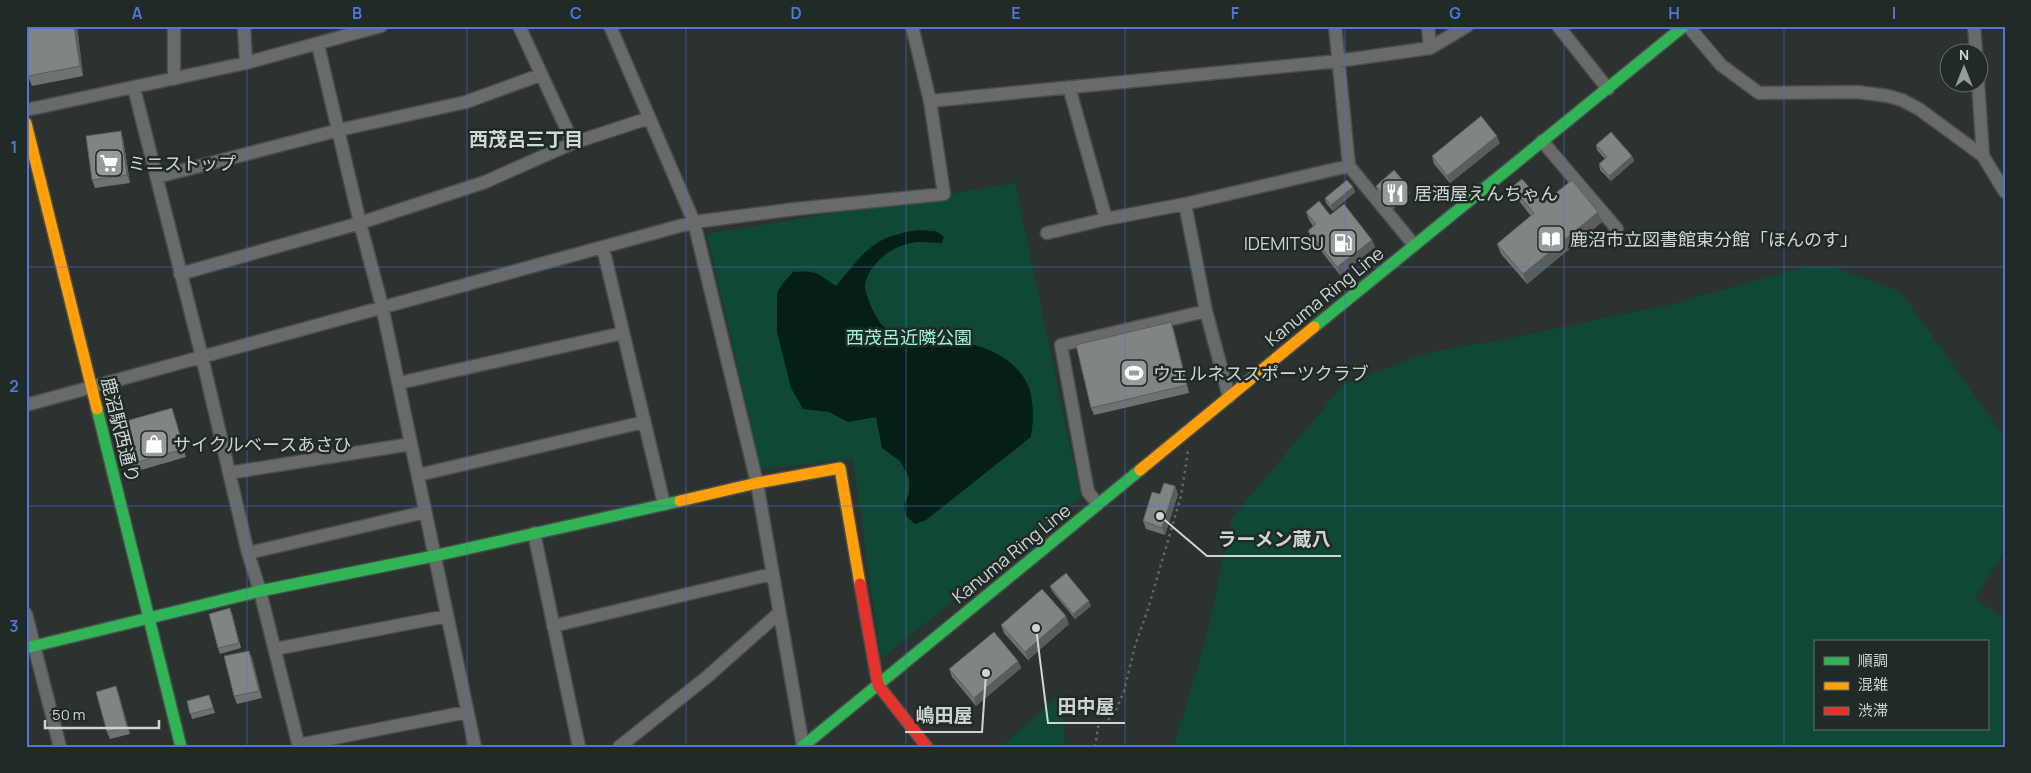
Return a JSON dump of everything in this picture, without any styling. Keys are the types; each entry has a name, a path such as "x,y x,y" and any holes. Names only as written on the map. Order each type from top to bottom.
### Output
{"street":[{"path":"174,26 174,79"},
{"path":"244,26 246,64"},
{"path":"26,110 246,64 381,26"},
{"path":"519,26 573,143"},
{"path":"610,26 694,222 757,483 802,746"},
{"path":"26,405 694,222 795,209 944,194 930,101 912,26"},
{"path":"1335,26 1349,166 1414,245"},
{"path":"1428,26 1430,48"},
{"path":"930,101 1338,61 1430,48 1467,26"},
{"path":"1558,26 1608,89"},
{"path":"1686,26 1722,66 1759,93 1843,91 1888,96 1902,100 1919,109 1983,156 2005,192"},
{"name":"Kanuma Ring Line","path":"802,746 1414,245 1686,26"},
{"path":"1974,26 1975,42"},
{"path":"318,45 360,223 382,306 475,747"},
{"path":"157,177 339,130 466,102 540,75"},
{"path":"1069,87 1106,219"},
{"path":"134,88 202,357 248,552 275,649 298,746 467,712"},
{"path":"1979,92 1983,156"},
{"path":"180,274 360,223 485,182 573,143 649,118"},
{"name":"鹿沼駅西通り","path":"26,123 180,747"},
{"path":"1542,141 1616,229"},
{"path":"1047,233 1106,219 1185,204 1349,166"},
{"path":"1185,204 1206,311 1229,396"},
{"path":"603,248 664,504"},
{"path":"1098,504 1088,492 1060,345 1206,311"},
{"path":"398,384 623,333"},
{"path":"418,474 644,422"},
{"path":"229,473 411,444"},
{"path":"30,647 260,591 434,556 757,483 840,468 878,685 927,747"},
{"path":"248,552 425,512"},
{"path":"534,533 579,747"},
{"path":"553,626 772,574"},
{"path":"619,747 707,677 779,613"},
{"path":"26,614 30,647 60,747"},
{"path":"275,649 447,616"}],"path":[{"path":"1095,747 1098,727 1114,715 1124,691 1135,646 1148,609 1181,496 1192,428"}],"green space":[{"name":"西茂呂近隣公園","path":"1015,183 1081,497 881,659 853,459 761,469 707,234"},
{"path":"1805,267 1834,267 1901,292 2005,438 2005,550 1975,599 2005,619 2005,747 1174,747 1208,631 1232,518 1344,384 1430,352 1502,340 1672,304"},
{"path":"1062,692 1065,747 1001,747"}],"shaded area":[{"path":"919,230 936,231 944,237 942,243 915,242 896,248 876,263 867,277 865,284 866,294 877,318 890,332 907,339 924,342 963,343 989,350 1000,356 1020,372 1027,383 1032,400 1033,416 1031,437 926,520 915,524 906,516 904,505 909,493 909,478 900,461 882,448 876,417 848,422 829,412 803,409 791,388 777,332 777,293 793,272 816,273 836,286 863,255 880,241 890,236"}],"building":[{"path":"26,26 74,26 80,66 28,76 26,65"},
{"path":"1481,116 1497,136 1447,176 1432,156"},
{"name":"ミニストップ","path":"121,131 127,175 92,180 86,136"},
{"path":"1611,132 1632,156 1609,176 1599,164 1607,157 1596,145"},
{"path":"1394,170 1407,185 1390,201 1376,186"},
{"name":"鹿沼市立図書館東分館「ほんのす」","path":"1522,179 1543,203 1572,180 1598,212 1523,274 1497,244 1534,213 1512,187"},
{"path":"1347,180 1353,187 1331,205 1325,198"},
{"name":"IDEMITSU","path":"1319,201 1330,215 1344,204 1372,240 1337,267 1308,231 1316,224 1306,212"},
{"name":"ウェルネススポーツクラブ","path":"1171,322 1187,385 1091,408 1076,345"},
{"name":"サイクルベースあさひ","path":"172,408 184,449 131,464 119,423"},
{"path":"1164,483 1175,486 1162,528 1143,521 1152,492 1160,494"},
{"path":"1066,573 1089,601 1073,614 1050,586"},
{"path":"1042,589 1066,616 1025,652 1001,625"},
{"path":"230,608 239,643 218,648 209,614"},
{"path":"994,632 1018,661 974,698 949,669"},
{"path":"249,651 259,691 234,696 224,656"},
{"path":"116,686 127,727 107,732 96,692"},
{"path":"209,695 213,708 190,714 187,701"}],"traffic: fast":[{"path":"1314,327 1684,26"},
{"path":"97,409 181,747"},
{"path":"802,747 1140,470"},
{"path":"26,648 260,591 434,556 680,501"}],"traffic: slow":[{"path":"26,123 97,409"},
{"path":"1140,470 1314,327"},
{"path":"680,501 757,483 840,468 860,584"}],"traffic: jam":[{"path":"860,584 878,685 927,747"}],"place":[{"name":"ミニストップ","path":"109,163"},
{"name":"居酒屋えんちゃん","path":"1395,193"},
{"name":"鹿沼市立図書館東分館「ほんのす」","path":"1551,239"},
{"name":"IDEMITSU","path":"1343,243"},
{"name":"ウェルネススポーツクラブ","path":"1134,373"},
{"name":"サイクルベースあさひ","path":"154,444"},
{"name":"ラーメン蔵八","path":"1160,516"},
{"name":"田中屋","path":"1036,628"},
{"name":"嶋田屋","path":"986,673"}],"district":[{"name":"西茂呂三丁目","path":"526,139"}]}
